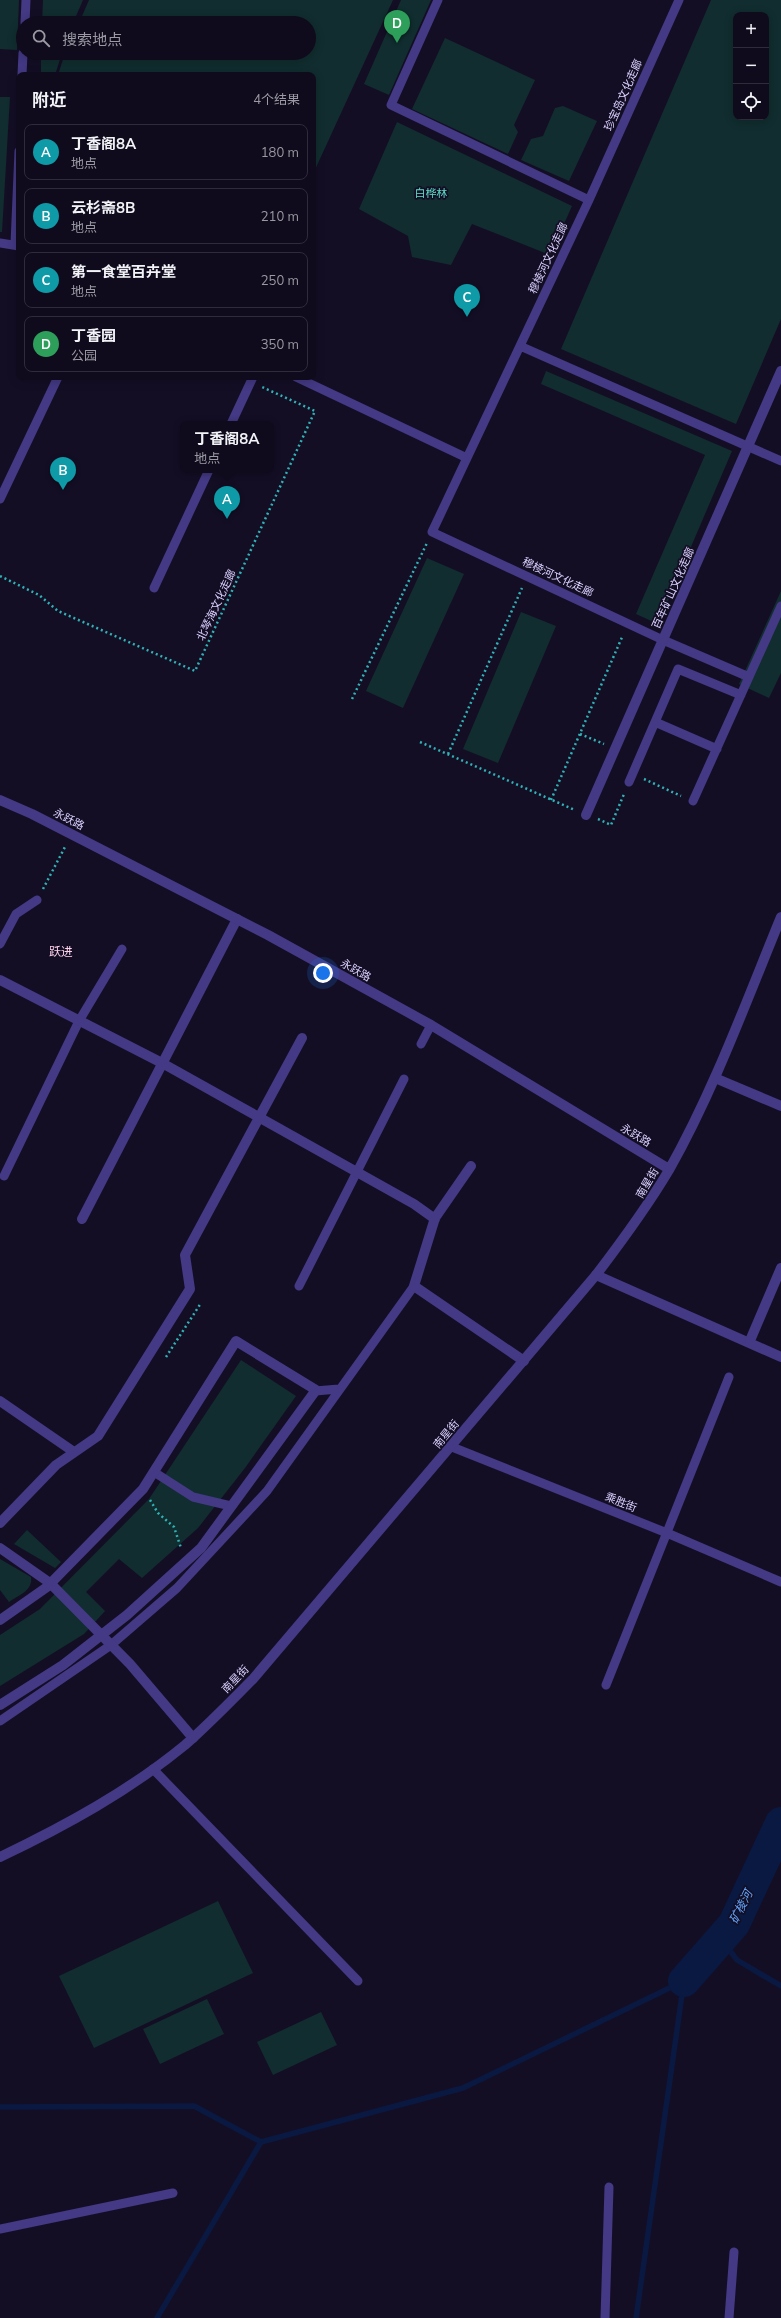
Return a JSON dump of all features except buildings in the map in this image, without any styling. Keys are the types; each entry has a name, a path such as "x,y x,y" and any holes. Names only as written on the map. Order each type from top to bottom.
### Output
{"street":[{"name":"百年矿山文化走廊","path":"586,814 781,371"},
{"name":"永跃路","path":"0,800 72,834 237,919 431,1025 669,1169"},
{"name":"南星街","path":"0,1857 57,1830 107,1800 153,1770 192,1738 253,1679 524,1362 596,1275 641,1216 669,1169 715,1078 781,917"},
{"path":"82,1219 237,919"},
{"path":"0,980 162,1063 414,1204 435,1219"},
{"path":"0,1523 56,1465 98,1436 190,1289 185,1255 302,1038"},
{"path":"715,1078 781,1106"},
{"path":"471,1166 435,1219 414,1286 524,1362"},
{"path":"750,1343 781,1268"},
{"path":"596,1275 781,1356"},
{"path":"0,1620 50,1583 143,1489 236,1341 315,1391 201,1548 127,1615 102,1635 63,1665 0,1705"},
{"path":"0,1401 74,1452"},
{"path":"0,1548 50,1583 112,1645 192,1738"}],"lane":[{"path":"25,16 26,0"},
{"path":"438,0 391,105 589,200"},
{"name":"珍宝岛文化走廊","path":"589,200 679,0"},
{"path":"22,72 23,60"},
{"name":"穆棱河文化走廊","path":"589,200 432,532 663,640 749,677"},
{"path":"0,243 16,245"},
{"path":"520,346 781,461"},
{"path":"0,499 57,380"},
{"path":"232,421 252,380"},
{"path":"302,380 468,458"},
{"path":"154,588 209,473"},
{"path":"693,801 781,606"},
{"path":"630,778 678,669 741,695"},
{"path":"655,722 717,749"},
{"path":"0,944 16,914 37,900"},
{"path":"4,1176 79,1021 122,949"},
{"path":"421,1044 431,1025"},
{"path":"299,1286 404,1079"},
{"path":"0,1721 112,1645 177,1588 267,1491 414,1286"},
{"path":"606,1685 729,1377"},
{"path":"315,1391 339,1389"},
{"name":"乘胜街","path":"452,1447 667,1533 781,1582"},
{"path":"154,1472 193,1497 231,1506"},
{"path":"153,1770 358,1981"},
{"path":"605,2318 609,2188"},
{"path":"0,2229 173,2193"},
{"path":"729,2318 734,2252"}],"path":[{"name":"北琴海文化走廊","path":"0,576 38,595 58,611 195,671 314,411 252,380"},
{"path":"352,699 432,532"},
{"path":"448,754 528,576"},
{"path":"551,800 628,623"},
{"path":"580,734 594,740"},
{"path":"420,742 566,806"},
{"path":"630,778 693,801"},
{"path":"611,824 622,798"},
{"path":"37,900 72,834"},
{"path":"143,1489 158,1513 174,1527 185,1562"}],"green space":[{"path":"0,0 19,0 18,16 16,16 16,50 0,49"},
{"path":"43,0 83,0 76,16 42,16"},
{"path":"89,0 393,0 316,167 316,72 59,72 63,60 316,60 316,16 82,16"},
{"path":"401,0 431,0 389,95 364,84"},
{"path":"711,0 781,0 781,319 736,424 561,349"},
{"path":"445,38 535,80 514,125 518,132 508,154 412,109"},
{"path":"41,60 60,60 56,72 41,72"},
{"path":"0,97 10,97 2,232 0,232"},
{"path":"563,106 597,121 569,181 521,160 531,139 543,136 555,108"},
{"name":"白桦林","path":"397,122 572,206 550,255 472,224 451,265 412,257 408,236 359,209"},
{"path":"546,371 732,451 658,624 636,614 705,455 541,384"},
{"path":"427,558 464,574 403,708 366,691"},
{"path":"781,591 781,673 769,698 739,684"},
{"path":"521,612 556,626 498,763 463,749"},
{"path":"241,1360 296,1396 245,1468 198,1528 142,1578 119,1559 86,1592 105,1611 84,1634 0,1686 0,1635 40,1609 149,1499"},
{"path":"27,1530 61,1562 55,1568 14,1544"},
{"path":"0,1559 31,1577 30,1586 28,1589 9,1602 0,1590"},
{"path":"218,1901 253,1973 94,2048 59,1976"},
{"path":"207,1999 224,2034 160,2064 143,2029"},
{"path":"321,2012 337,2045 273,2075 257,2042"}],"waterway":[{"name":"矿棱河","path":"684,1981 734,1924 781,1823"},
{"path":"721,1939 737,1960 781,1986"},
{"path":"157,2318 261,2142 463,2088 684,1981"},
{"path":"636,2318 684,1981"},
{"path":"0,2107 194,2106 261,2142"}],"place":[{"name":"丁香园","path":"397,43"},
{"name":"第一食堂百卉堂","path":"467,317"},
{"name":"云杉斋8B","path":"63,490"},
{"name":"丁香阁8A","path":"227,519"}],"district":[{"name":"跃进","path":"61,952"}]}
